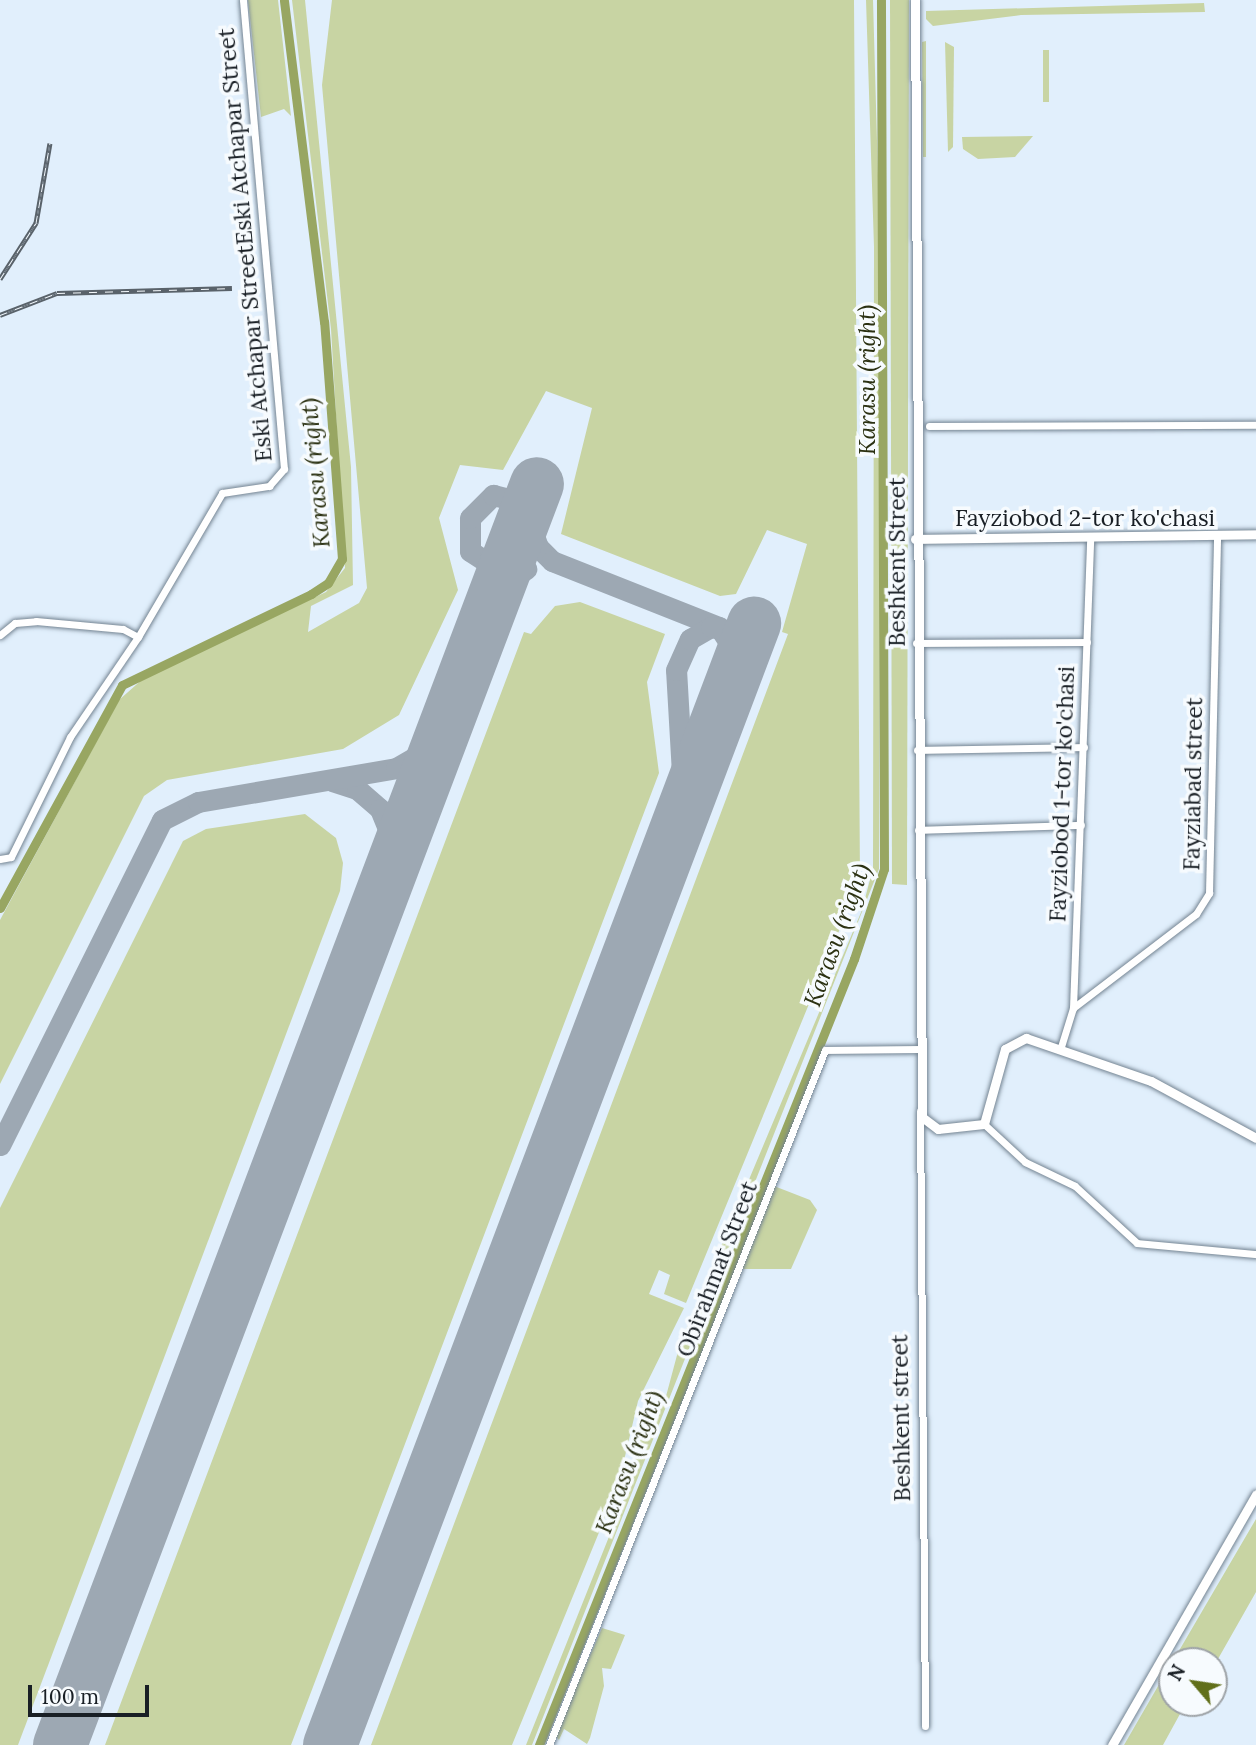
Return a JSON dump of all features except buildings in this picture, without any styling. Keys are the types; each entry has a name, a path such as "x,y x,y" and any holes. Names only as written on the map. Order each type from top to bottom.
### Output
{"street":[{"path":"0,859 11,857 70,737 138,637 222,493 269,486 285,465 243,0"},
{"name":"Beshkent Street","path":"915,0 918,1049 920,1110 925,1122 938,1129"},
{"path":"929,426 1256,425"},
{"name":"Fayziobod 2-tor ko'chasi","path":"915,539 1217,538 1256,534"},
{"name":"Fayziobod 1-tor ko'chasi","path":"1060,1050 1073,1008 1090,537"},
{"name":"Fayziabad street","path":"1073,1008 1196,914 1209,893 1217,538"},
{"path":"0,635 15,623 36,621 123,629 138,637"},
{"path":"916,643 1087,642"},
{"path":"917,750 1083,747"},
{"path":"917,830 1081,825"},
{"path":"984,1124 1007,1046 1026,1038 1150,1081 1256,1138"},
{"name":"Obirahmat Street","path":"548,1745 825,1050 918,1049"},
{"name":"Beshkent street","path":"920,1110 925,1726"},
{"path":"920,1136 938,1129 984,1124 1025,1162 1075,1186 1137,1243 1256,1254"},
{"path":"1112,1745 1256,1495"}],"green space":[{"path":"248,0 278,0 291,116 284,109 261,117"},
{"path":"292,0 305,0 351,467 353,585 311,606 308,632 359,603 367,588 322,85 332,0 854,0 860,880 686,1303 664,1294 670,1275 659,1270 649,1294 684,1308 638,1401 618,1486 512,1745 371,1745 788,634 782,632 807,544 767,530 736,594 720,596 561,534 592,408 546,391 503,470 460,465 439,518 458,590 399,715 343,749 167,780 144,796 0,1084 0,920 119,700 145,677 326,592 345,568 331,329"},
{"path":"866,0 873,0 880,247 879,869 532,1745 526,1745 624,1499 647,1411 655,1400 665,1400 680,1344 862,910 873,868 874,247"},
{"path":"890,0 909,0 907,885 892,884"},
{"path":"1204,3 1205,12 1021,15 933,26 926,19 926,11"},
{"path":"926,41 926,157 923,157 922,42"},
{"path":"945,42 954,47 953,147 948,152"},
{"path":"1043,50 1049,50 1049,102 1043,102"},
{"path":"1033,136 1015,157 978,159 963,149 962,137"},
{"path":"580,602 665,634 647,682 659,773 291,1745 105,1745 524,632 531,634 555,606"},
{"path":"305,814 336,838 343,863 340,891 18,1745 0,1745 0,1208 183,841 206,829"},
{"path":"774,1186 810,1200 817,1210 791,1269 742,1269"},
{"path":"1256,1519 1256,1592 1225,1647 1181,1647"},
{"path":"602,1628 625,1635 611,1669 602,1668 604,1686 590,1738 587,1744 564,1729 559,1740 555,1735"},
{"path":"1158,1686 1158,1717 1178,1717 1163,1745 1124,1745"}],"waterway":[{"name":"Karasu (right)","path":"0,908 122,685 311,594 328,583 342,559 324,322 284,0"},
{"name":"Karasu (right)","path":"539,1745 854,959 884,869 881,0"}],"taxiway":[{"path":"523,570 496,568 470,551 470,518 493,495 522,502 538,547 552,561 719,627 732,647 735,673"},
{"path":"488,612 504,584 526,569"},
{"path":"684,808 676,670 690,639 711,627 735,632 749,652 746,675 724,701"},
{"path":"0,1145 162,820 198,802 396,768 425,751 449,716"},
{"path":"332,781 357,789 380,809 392,839 390,873"}],"runway":[{"path":"60,1745 537,484"},
{"path":"330,1745 754,624"}],"railway":[{"path":"0,279 36,223 50,143"},
{"path":"0,315 57,293 232,288"}]}
